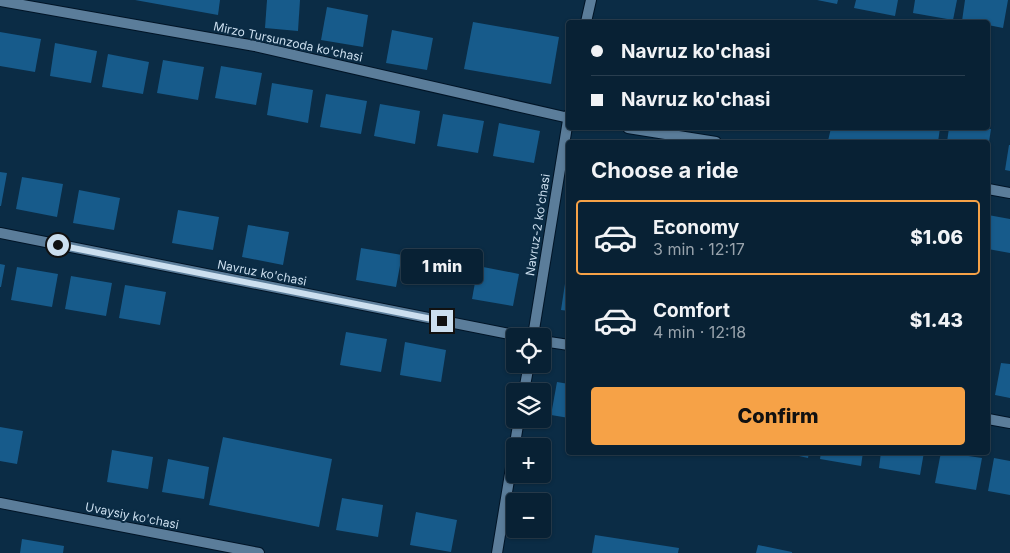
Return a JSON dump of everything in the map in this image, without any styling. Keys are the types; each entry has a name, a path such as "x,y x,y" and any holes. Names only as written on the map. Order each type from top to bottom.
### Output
{"street":[{"path":"586,20 591,0"},
{"name":"Mirzo Tursunzoda ko'chasi","path":"0,1 255,46 566,116"},
{"name":"Navruz-2 ko'chasi","path":"534,328 566,129"},
{"path":"641,130 703,140"},
{"path":"990,189 1010,192"},
{"name":"Navruz ko'chasi","path":"0,233 506,333"},
{"path":"551,342 566,345"},
{"path":"990,419 1010,423"},
{"path":"497,553 518,428"},
{"name":"Uvaysiy ko'chasi","path":"0,503 259,553"}],"building":[{"path":"135,0 220,0 218,15"},
{"path":"267,0 300,0 298,31 265,28"},
{"path":"817,0 838,0 837,4"},
{"path":"856,0 898,0 895,16 854,8"},
{"path":"915,0 957,0 953,20 913,13"},
{"path":"965,0 1008,0 1003,28 990,25 990,20 962,20"},
{"path":"327,7 368,15 363,47 321,40"},
{"path":"473,22 559,37 551,84 464,69"},
{"path":"392,30 433,38 427,70 386,63"},
{"path":"0,32 41,39 35,72 0,66"},
{"path":"55,43 97,51 91,83 50,76"},
{"path":"108,54 149,62 143,94 102,87"},
{"path":"163,60 204,67 198,100 157,93"},
{"path":"221,66 262,73 256,105 215,98"},
{"path":"272,83 313,90 308,123 267,115"},
{"path":"326,94 367,101 361,134 320,127"},
{"path":"380,104 420,111 415,144 374,136"},
{"path":"443,114 484,121 478,153 437,146"},
{"path":"499,123 540,131 534,163 493,156"},
{"path":"991,129 989,140 947,140 949,130"},
{"path":"831,130 940,130 938,140 828,140"},
{"path":"1010,145 1010,171 1005,170"},
{"path":"0,172 7,173 1,206 0,206"},
{"path":"22,177 63,184 57,217 16,209"},
{"path":"79,190 120,198 114,230 73,223"},
{"path":"178,210 219,217 213,250 172,243"},
{"path":"990,215 1010,219 1010,253 990,249"},
{"path":"248,225 289,232 283,265 242,257"},
{"path":"361,248 402,255 396,287 356,280"},
{"path":"0,264 5,265 1,287 0,287"},
{"path":"478,266 519,274 513,306 472,299"},
{"path":"17,267 58,274 52,307 11,300"},
{"path":"71,276 112,283 106,316 65,309"},
{"path":"566,277 566,311 561,310"},
{"path":"125,285 166,292 160,325 119,318"},
{"path":"346,332 387,339 381,372 340,365"},
{"path":"405,342 446,350 441,382 400,375"},
{"path":"1001,363 1010,364 1010,398 995,395"},
{"path":"557,382 566,384 566,418 551,415"},
{"path":"0,427 23,431 17,464 0,461"},
{"path":"223,437 332,459 319,527 209,505"},
{"path":"112,450 153,457 148,489 107,482"},
{"path":"794,455 808,455 808,458"},
{"path":"821,455 863,455 861,466 820,459"},
{"path":"881,455 923,455 920,475 879,468"},
{"path":"940,455 962,455 982,458 976,490 935,483"},
{"path":"994,458 1010,461 1010,495 988,491"},
{"path":"168,459 209,467 204,499 162,492"},
{"path":"342,498 383,505 378,537 336,530"},
{"path":"416,512 457,520 451,552 410,545"},
{"path":"595,535 679,548 678,553 592,553"},
{"path":"22,539 64,546 63,553 20,553"},
{"path":"758,545 792,552 792,553 756,553"}],"route":[{"path":"58,245 442,321"}]}
